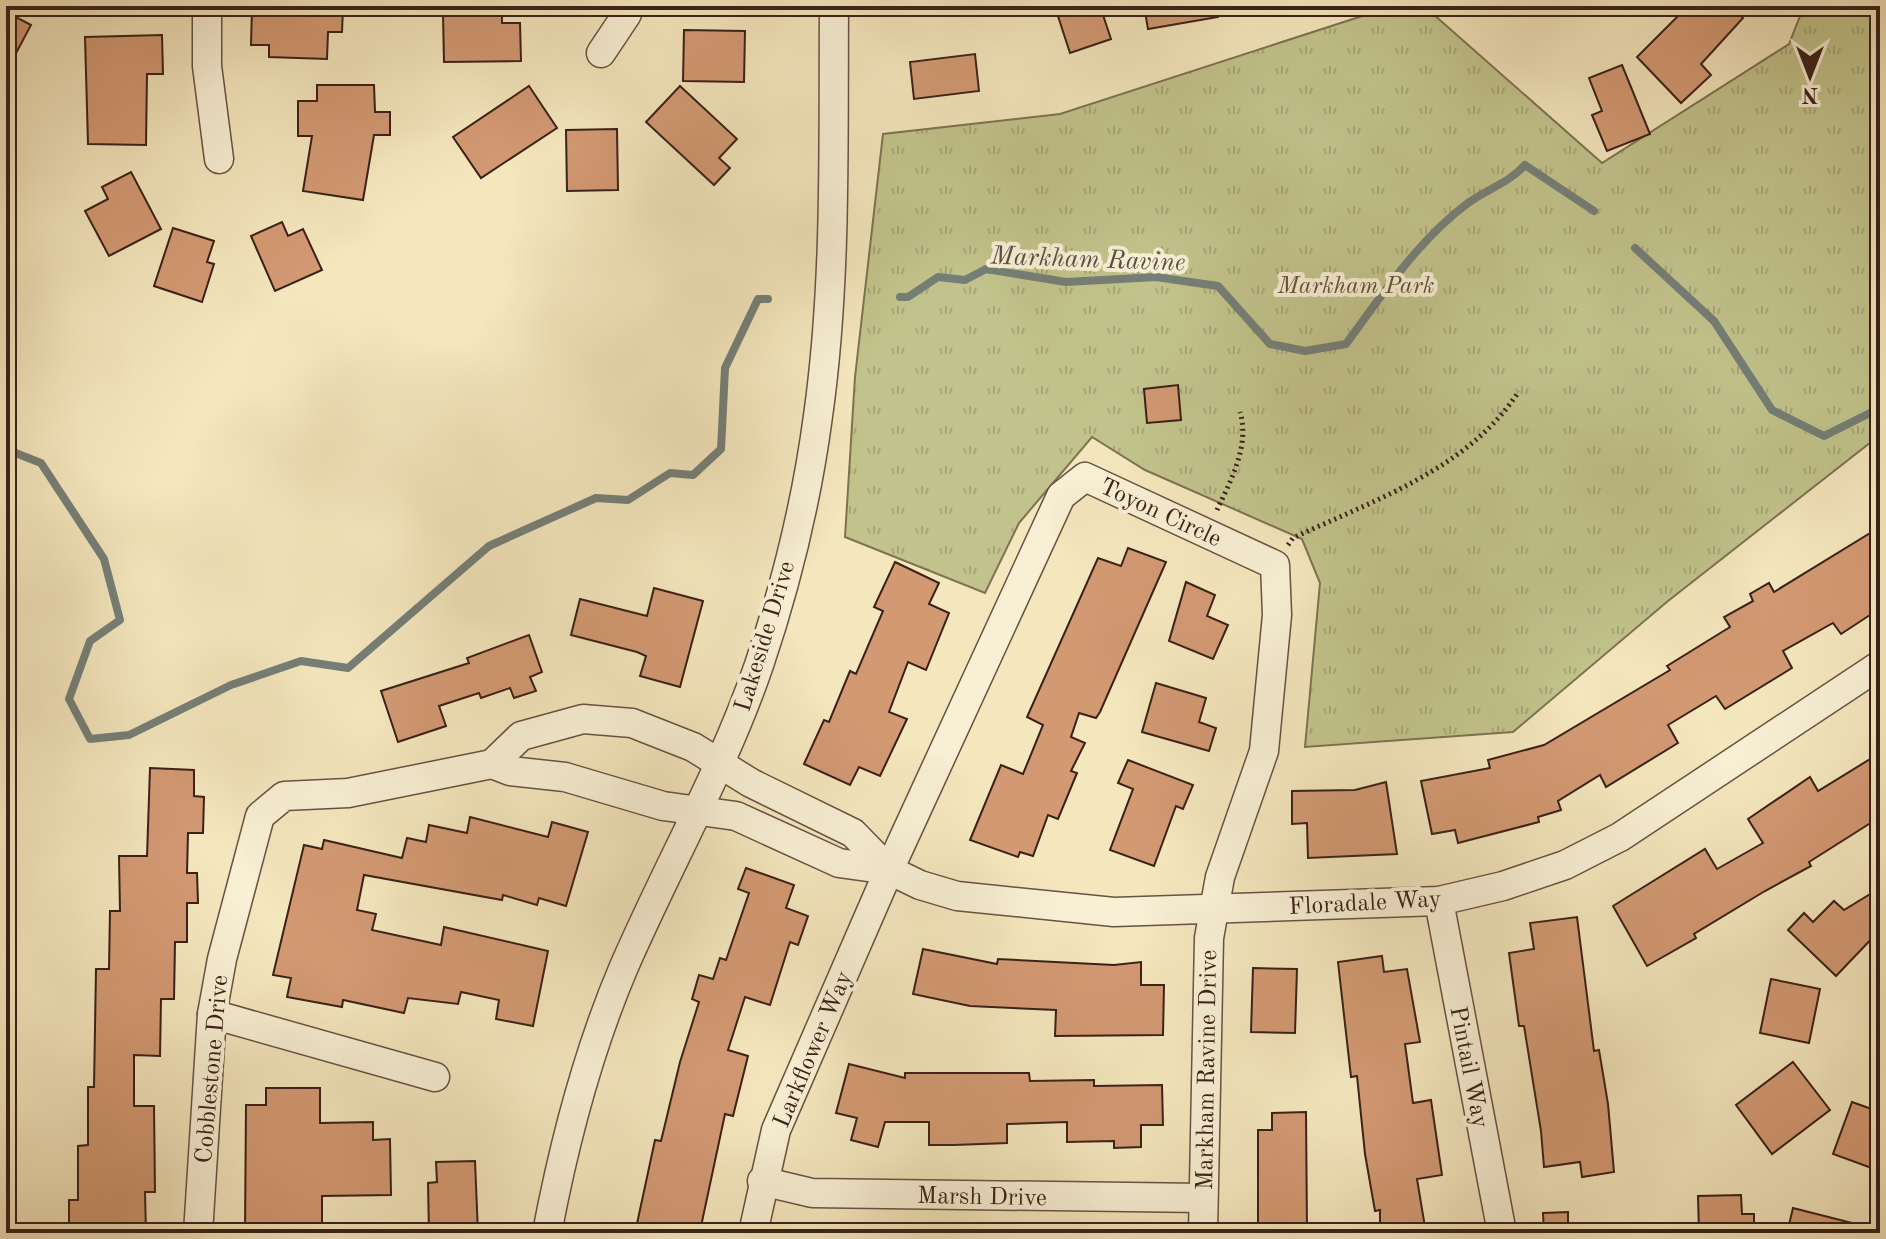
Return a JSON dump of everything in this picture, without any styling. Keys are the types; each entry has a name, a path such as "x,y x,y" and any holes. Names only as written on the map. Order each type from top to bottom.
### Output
{"street":[{"path":"207,6 207,66 219,159"},
{"path":"601,53 627,14 627,6"},
{"name":"Lakeside Drive","path":"547,1233 560,1166 603,1020 718,765 770,631 788,566 818,415 833,216 834,6"},
{"name":"Toyon Circle","path":"889,870 1061,496 1085,477 1275,565"},
{"path":"1214,907 1220,877 1264,751 1276,630 1275,565"},
{"name":"Floradale Way","path":"698,808 736,816 839,863 889,870 920,885 957,896 1031,906 1114,912 1439,901 1503,886 1565,865 1620,837 1880,665"},
{"path":"492,764 521,736 583,719 609,719 632,723 693,747 718,765"},
{"name":"Cobblestone Drive","path":"198,1233 212,1014 222,959 260,816 284,796 348,793 492,764 510,771 565,777 663,806 698,808"},
{"name":"Floradale Way","path":"718,765 853,833 889,870"},
{"name":"Larkflower Way","path":"753,1233 762,1181 776,1130 889,870"},
{"name":"Pintail Way","path":"1439,901 1502,1233"},
{"name":"Markham Ravine Drive","path":"1203,1233 1209,938 1214,907"},
{"path":"212,1014 435,1077"},
{"name":"Marsh Drive","path":"762,1181 812,1193 1203,1198"}],"path":[{"path":"1275,565 1293,538 1437,470 1500,420 1519,391"},
{"path":"1207,533 1237,465 1244,426 1240,412"}],"green space":[{"name":"Markham Park","path":"1393,6 1424,6 1602,163 1789,44 1804,6 1880,6 1880,435 1668,601 1513,732 1305,747 1320,583 1302,539 1145,470 1092,437 1019,523 985,593 845,537 855,377 883,134 1060,114"}],"building":[{"path":"1077,6 1100,6 1111,39 1070,53 1057,13"},
{"path":"1144,6 1217,6 1218,17 1148,29"},
{"path":"1688,6 1731,6 1743,18 1701,64 1711,75 1681,103 1637,57"},
{"path":"252,7 343,8 342,32 328,32 327,59 269,57 269,45 251,45"},
{"path":"6,12 31,25 6,72"},
{"path":"502,12 502,23 520,23 521,61 444,62 443,14"},
{"path":"684,30 745,31 744,82 683,81"},
{"path":"162,35 163,74 147,74 146,145 88,144 85,37"},
{"path":"975,54 979,91 914,99 910,62"},
{"path":"1622,65 1650,134 1607,151 1592,115 1602,111 1589,78"},
{"path":"317,85 374,85 375,112 390,112 390,135 374,135 363,200 303,191 312,136 298,136 298,101 317,101"},
{"path":"529,86 557,128 481,178 453,137"},
{"path":"680,86 737,139 719,158 730,168 714,185 646,122"},
{"path":"617,129 618,190 567,191 566,130"},
{"path":"131,172 161,229 109,256 85,211 108,199 102,187"},
{"path":"282,222 288,236 303,229 322,270 275,291 251,236"},
{"path":"173,228 214,241 207,262 214,264 202,302 154,286"},
{"path":"1178,385 1181,420 1147,423 1144,389"},
{"path":"1880,527 1880,608 1870,615 1841,634 1833,623 1783,651 1792,668 1725,709 1716,696 1668,725 1678,743 1606,787 1600,775 1558,801 1561,810 1538,817 1539,822 1458,843 1455,830 1432,834 1421,781 1490,768 1488,760 1544,745 1670,670 1667,666 1730,627 1724,617 1753,601 1750,594 1769,583 1774,592"},
{"path":"1128,548 1166,562 1100,712 1096,718 1079,713 1071,737 1085,743 1071,771 1077,773 1058,819 1048,815 1033,856 1020,852 1018,857 970,840 1001,765 1023,774 1043,725 1027,717 1098,558 1121,566"},
{"path":"895,562 939,583 929,604 949,613 926,670 908,662 889,712 907,719 880,776 859,767 850,785 804,764 824,720 829,722 850,671 856,674 883,611 874,607"},
{"path":"1186,582 1215,595 1207,616 1228,625 1213,659 1169,641"},
{"path":"654,588 703,601 680,687 640,676 646,656 571,635 580,599 647,616"},
{"path":"529,635 542,672 530,677 536,691 514,698 510,688 481,698 479,693 439,706 446,726 398,742 381,691 469,663 467,658"},
{"path":"1156,683 1206,698 1199,722 1216,728 1209,751 1142,732"},
{"path":"1880,753 1880,817 1809,862 1811,866 1694,934 1696,938 1647,966 1613,906 1705,849 1717,869 1763,843 1748,819 1810,777 1818,791"},
{"path":"1128,760 1193,785 1183,809 1176,806 1154,866 1110,850 1133,789 1118,783"},
{"path":"150,768 194,770 194,796 204,797 203,833 188,833 187,873 197,873 198,903 187,903 187,942 175,942 174,999 161,999 160,1056 134,1055 134,1106 154,1106 155,1192 145,1192 146,1233 69,1233 69,1200 78,1200 78,1146 88,1145 88,1087 94,1087 96,969 109,969 110,911 120,911 119,856 147,856"},
{"path":"1386,782 1397,854 1308,858 1307,823 1292,824 1292,791 1355,790"},
{"path":"470,817 548,837 552,822 588,832 566,906 539,898 537,905 503,895 502,900 364,875 357,910 376,914 372,930 441,945 444,927 548,951 533,1026 496,1019 499,1000 461,992 458,1004 408,998 404,1013 343,1000 342,1007 287,997 291,978 273,975 304,845 322,849 324,840 402,858 407,838 426,842 429,825 467,833"},
{"path":"746,868 794,885 786,908 808,916 798,945 790,942 770,1005 745,997 728,1050 748,1056 733,1116 725,1114 700,1231 677,1226 676,1233 635,1233 655,1140 661,1141 680,1062 699,1002 692,999 699,975 713,979 720,958 726,960 749,893 738,889"},
{"path":"1880,888 1880,930 1836,976 1788,930 1804,913 1813,922 1834,901 1844,910"},
{"path":"1577,917 1594,1051 1599,1050 1608,1104 1614,1172 1582,1177 1580,1162 1544,1167 1524,1026 1519,1026 1509,953 1534,949 1530,923"},
{"path":"923,949 997,964 998,959 1114,965 1141,962 1141,985 1164,985 1163,1035 1055,1036 1056,1010 970,1006 913,994"},
{"path":"1382,956 1384,972 1407,969 1420,1042 1405,1044 1413,1103 1431,1100 1442,1175 1417,1179 1426,1233 1380,1233 1380,1210 1375,1211 1365,1154 1357,1076 1351,1077 1338,962"},
{"path":"1253,968 1297,969 1295,1033 1251,1032"},
{"path":"1771,979 1820,989 1809,1043 1760,1033"},
{"path":"1793,1062 1830,1110 1772,1154 1736,1105"},
{"path":"849,1064 905,1078 905,1073 1029,1073 1030,1081 1094,1080 1094,1086 1162,1085 1163,1125 1141,1125 1141,1147 1114,1148 1114,1141 1067,1142 1067,1122 1007,1124 1007,1143 929,1145 929,1122 885,1122 878,1147 851,1140 857,1118 836,1113"},
{"path":"266,1088 320,1088 320,1123 373,1122 373,1140 390,1139 391,1195 322,1196 322,1233 245,1233 246,1105 266,1105"},
{"path":"1852,1102 1880,1112 1880,1171 1833,1154"},
{"path":"1306,1112 1307,1233 1258,1233 1258,1130 1272,1130 1272,1113"},
{"path":"475,1161 478,1233 429,1233 428,1183 437,1182 436,1162"},
{"path":"1741,1195 1742,1214 1754,1214 1754,1233 1699,1233 1698,1196"},
{"path":"1793,1208 1864,1226 1864,1233 1787,1233"},
{"path":"1568,1212 1568,1233 1544,1233 1543,1213"}],"waterway":[{"name":"Markham Ravine","path":"900,297 908,297 938,277 965,280 986,269 1066,282 1156,277 1218,286 1270,344 1305,351 1346,344 1433,233 1468,203 1512,177 1525,165 1594,211"},
{"name":"Markham Ravine","path":"1635,248 1714,321 1772,410 1824,436 1880,408"},
{"name":"Markham Ravine","path":"6,443 13,452 41,463 104,559 120,620 90,641 69,699 90,739 129,735 231,685 301,661 348,668 489,546 596,498 628,500 670,473 693,475 721,449 725,368 758,299 768,299"}]}
